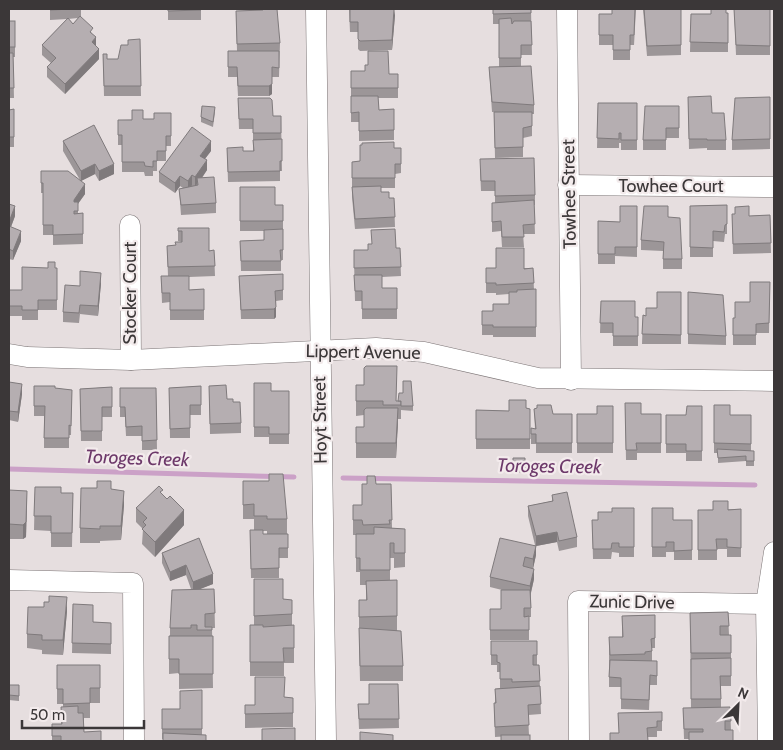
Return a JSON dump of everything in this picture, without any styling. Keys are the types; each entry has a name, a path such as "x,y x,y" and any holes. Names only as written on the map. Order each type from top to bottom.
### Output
{"street":[{"name":"Hoyt Street","path":"316,9 319,350 326,741"},
{"name":"Towhee Street","path":"568,9 571,380"},
{"name":"Towhee Court","path":"568,185 774,187"},
{"name":"Stocker Court","path":"130,225 130,360"},
{"name":"Lippert Avenue","path":"9,354 27,357 130,360 376,348 424,352 538,378 571,380 774,380"},
{"path":"768,741 766,604 774,552"},
{"path":"9,580 133,583 134,741"},
{"name":"Zunic Drive","path":"579,741 578,601 766,604"}],"building":[{"path":"168,9 201,9 201,10 168,11"},
{"path":"277,9 280,43 237,44 236,11"},
{"path":"350,9 394,9 392,40 360,41 358,39 358,22 350,22"},
{"path":"493,9 531,9 531,13 493,14"},
{"path":"612,9 635,9 634,35 630,35 630,50 613,50 613,35 599,35 599,14 612,14"},
{"path":"644,9 681,9 681,45 647,46"},
{"path":"711,9 726,9 726,13 728,13 728,43 690,42 691,14 711,14"},
{"path":"734,9 770,9 770,46 736,45"},
{"path":"80,16 93,28 90,32 96,37 92,42 99,49 65,84 47,67 56,58 42,45 68,18 73,24"},
{"path":"511,18 512,24 514,21 531,21 532,45 521,45 521,58 499,58 499,19"},
{"path":"9,21 15,21 15,47 9,47"},
{"path":"140,39 141,86 104,86 103,54 107,54 107,59 118,59 121,45 128,45 128,40"},
{"path":"228,51 279,51 279,68 272,67 272,84 269,86 238,86 237,67 228,67"},
{"path":"368,51 388,51 389,74 398,74 398,88 351,88 351,71 365,71 365,65 368,65"},
{"path":"9,53 13,53 14,88 9,88"},
{"path":"531,66 534,105 492,102 489,67"},
{"path":"351,96 378,96 379,110 394,109 394,130 359,131 359,112 351,113"},
{"path":"711,96 712,113 724,113 726,140 689,139 688,97"},
{"path":"770,97 770,139 732,140 735,98"},
{"path":"238,98 270,98 272,100 273,116 281,116 281,133 253,133 253,119 239,119"},
{"path":"598,103 637,103 637,140 621,140 621,133 619,133 619,139 597,138"},
{"path":"202,106 215,107 213,122 201,117"},
{"path":"645,106 679,106 679,128 666,128 666,140 643,140"},
{"path":"14,109 14,137 9,137 9,110"},
{"path":"132,110 143,110 143,119 154,119 154,113 171,113 171,136 166,136 166,151 157,151 157,161 153,161 153,167 145,166 144,162 122,162 122,135 118,135 118,120 132,120"},
{"path":"494,112 532,112 532,126 523,128 523,147 495,148"},
{"path":"94,125 114,164 99,171 95,164 81,171 63,141"},
{"path":"192,127 211,141 200,156 207,160 195,177 192,175 188,181 180,176 175,183 159,172"},
{"path":"282,139 280,171 228,172 227,148 243,147 243,151 254,151 253,140"},
{"path":"394,142 394,148 401,148 401,164 395,164 395,178 352,178 352,162 360,161 360,145 362,143"},
{"path":"534,158 535,195 495,196 495,181 481,181 480,159"},
{"path":"41,171 68,171 85,184 74,200 74,202 78,202 78,211 74,211 74,214 83,213 83,234 53,235 53,225 43,225 43,183 41,183"},
{"path":"214,177 216,203 181,205 179,189 198,185 197,178"},
{"path":"381,186 381,192 389,192 389,198 394,198 395,217 355,219 352,187"},
{"path":"240,187 275,187 275,205 283,205 283,221 240,221"},
{"path":"534,200 535,224 523,225 524,237 502,237 501,221 492,222 492,203"},
{"path":"9,204 15,206 9,222"},
{"path":"727,205 727,224 725,225 724,232 713,231 713,248 690,247 690,206"},
{"path":"620,206 637,206 637,247 615,247 615,254 598,254 598,221 620,222"},
{"path":"644,206 668,206 668,217 680,218 682,259 663,259 664,242 641,240"},
{"path":"749,206 749,216 770,215 771,243 733,244 732,214 735,214 735,207"},
{"path":"9,226 21,231 13,251 9,249"},
{"path":"178,228 209,228 209,251 214,250 215,266 168,267 167,246 176,245 175,242 182,242 182,231 178,231"},
{"path":"283,229 283,250 280,250 281,261 241,261 240,241 264,240 264,230"},
{"path":"395,229 396,248 400,248 401,267 354,268 354,250 368,250 368,244 372,244 371,230"},
{"path":"496,248 524,248 524,269 533,268 534,283 496,285 496,283 486,283 486,268 496,268"},
{"path":"48,262 55,262 55,268 57,268 57,300 38,300 38,310 22,310 22,306 9,306 9,290 22,290 22,267 48,268"},
{"path":"80,271 101,273 98,306 80,305 79,313 63,312 65,285 80,286"},
{"path":"283,274 283,290 275,291 276,307 274,309 241,310 239,276"},
{"path":"354,275 382,275 382,288 397,288 397,309 362,309 362,291 355,291"},
{"path":"161,276 189,276 189,290 204,289 204,310 170,310 170,293 162,293"},
{"path":"750,282 770,282 769,323 756,324 756,335 733,335 735,302 750,302"},
{"path":"536,289 536,327 493,327 493,325 482,325 482,311 493,311 493,304 509,304 509,292"},
{"path":"657,292 681,292 681,335 642,334 643,315 646,316 646,308 657,308"},
{"path":"688,292 723,295 726,336 688,334"},
{"path":"601,301 635,301 635,317 638,317 638,336 613,336 613,323 600,323"},
{"path":"366,366 397,366 396,401 401,401 401,405 383,405 383,401 356,401 356,385 364,385 364,368"},
{"path":"403,381 411,381 413,406 401,406 401,401 398,401 399,393 403,393"},
{"path":"9,382 22,384 18,412 9,411"},
{"path":"254,383 271,383 271,391 289,391 289,434 269,434 269,427 254,427"},
{"path":"226,385 227,399 233,399 233,402 240,402 241,423 210,424 209,386"},
{"path":"34,386 55,386 55,388 72,390 69,438 44,438 45,406 34,406"},
{"path":"201,386 201,405 190,405 190,428 170,429 169,388"},
{"path":"112,387 112,407 102,407 102,431 81,431 80,389"},
{"path":"120,388 156,388 157,440 142,441 142,426 126,427 125,407 120,407"},
{"path":"509,400 526,400 526,408 530,409 530,439 476,439 476,410 509,411"},
{"path":"625,403 641,403 641,414 661,414 661,443 636,443 637,450 626,450"},
{"path":"537,405 551,405 553,414 572,414 572,443 536,443 536,434 531,434 531,428 536,429 534,409 537,408"},
{"path":"714,405 730,405 730,415 751,415 751,444 714,443"},
{"path":"597,406 613,406 613,443 577,443 577,414 597,414"},
{"path":"687,406 702,406 702,451 686,451 686,444 666,444 666,415 686,415"},
{"path":"366,408 398,408 396,443 356,443 356,427 364,427 364,410"},
{"path":"717,449 754,451 754,461 746,461 746,456 718,458"},
{"path":"513,458 525,458 525,468 513,467"},
{"path":"269,474 283,474 287,519 267,519 267,516 254,516 254,504 243,505 243,481 269,481"},
{"path":"367,476 375,476 376,484 391,484 392,520 389,520 390,524 363,525 362,520 353,520 353,505 362,505 362,484 367,484"},
{"path":"97,481 111,481 111,489 124,491 121,526 100,526 100,529 80,528 81,488 97,488"},
{"path":"159,486 163,490 160,492 167,499 170,496 184,510 155,542 142,529 146,525 143,522 147,518 136,508"},
{"path":"35,487 61,487 61,493 73,493 72,533 51,533 51,516 34,516"},
{"path":"9,490 27,491 26,522 23,525 9,524"},
{"path":"567,492 577,537 559,541 557,532 536,536 528,506 553,501 552,495"},
{"path":"713,501 728,501 728,510 741,509 741,548 727,547 727,539 716,539 717,550 698,550 698,510 713,510"},
{"path":"612,508 634,508 634,547 619,547 619,543 612,543 611,549 593,549 592,520 598,520 598,512 612,512"},
{"path":"652,508 673,508 673,520 692,520 692,550 674,551 674,542 666,542 666,547 652,547"},
{"path":"374,527 405,529 405,553 394,553 394,543 390,543 390,570 360,570 360,558 356,558 356,534 374,534"},
{"path":"250,530 263,530 263,534 288,534 288,548 279,548 279,568 251,569"},
{"path":"199,538 213,574 193,582 186,565 170,572 162,553"},
{"path":"500,538 536,546 533,559 525,557 523,566 534,569 530,586 490,577"},
{"path":"254,579 283,579 283,599 292,600 292,614 254,616"},
{"path":"397,580 397,616 359,617 359,600 367,600 366,581"},
{"path":"214,589 215,613 205,614 205,627 212,627 212,630 197,630 197,625 191,625 191,628 170,628 172,590"},
{"path":"501,590 530,590 531,608 524,608 524,617 529,616 529,630 490,630 490,609 501,609"},
{"path":"49,596 67,597 63,640 42,640 42,635 27,634 28,607 44,607 44,602 49,602"},
{"path":"73,604 93,605 93,622 111,623 111,644 72,643"},
{"path":"728,612 729,626 720,626 720,635 731,635 731,653 691,653 690,613"},
{"path":"655,615 655,638 651,639 652,651 645,652 645,654 610,655 609,637 623,637 622,616"},
{"path":"250,625 263,625 263,627 294,625 294,648 283,648 284,662 250,662"},
{"path":"359,628 401,631 403,666 360,666"},
{"path":"169,636 213,636 213,674 179,674 179,659 169,659"},
{"path":"491,641 537,641 537,655 533,655 533,665 539,665 540,681 512,682 512,679 500,679 500,663 497,662 497,655 491,655"},
{"path":"731,658 731,676 720,676 721,699 691,699 691,659"},
{"path":"610,660 657,661 657,676 650,675 649,700 621,699 621,678 609,677"},
{"path":"57,665 100,665 100,688 90,688 90,703 63,704 63,689 57,689"},
{"path":"255,677 285,677 284,697 293,698 293,713 245,714 245,705 255,705"},
{"path":"369,684 398,684 399,719 359,719 358,704 369,704"},
{"path":"9,685 19,685 19,696 9,695"},
{"path":"540,686 541,704 528,705 529,725 495,727 495,689"},
{"path":"202,690 202,729 162,729 162,709 180,709 180,691"},
{"path":"78,706 78,713 83,713 84,732 101,731 101,741 61,741 61,736 52,736 52,724 62,724 61,707"},
{"path":"730,707 731,721 725,721 725,730 733,730 733,741 689,741 689,732 703,732 703,729 684,729 683,708"},
{"path":"662,712 662,721 657,721 657,727 647,728 648,741 610,741 610,733 619,733 618,713"},
{"path":"295,728 295,741 262,741 262,729"},
{"path":"360,732 393,735 393,741 360,741"},
{"path":"163,733 206,735 206,741 163,741"},
{"path":"501,735 530,735 530,741 501,741"}],"waterway":[{"name":"Toroges Creek","path":"9,469 294,477"},
{"name":"Toroges Creek","path":"343,478 755,485"}]}
